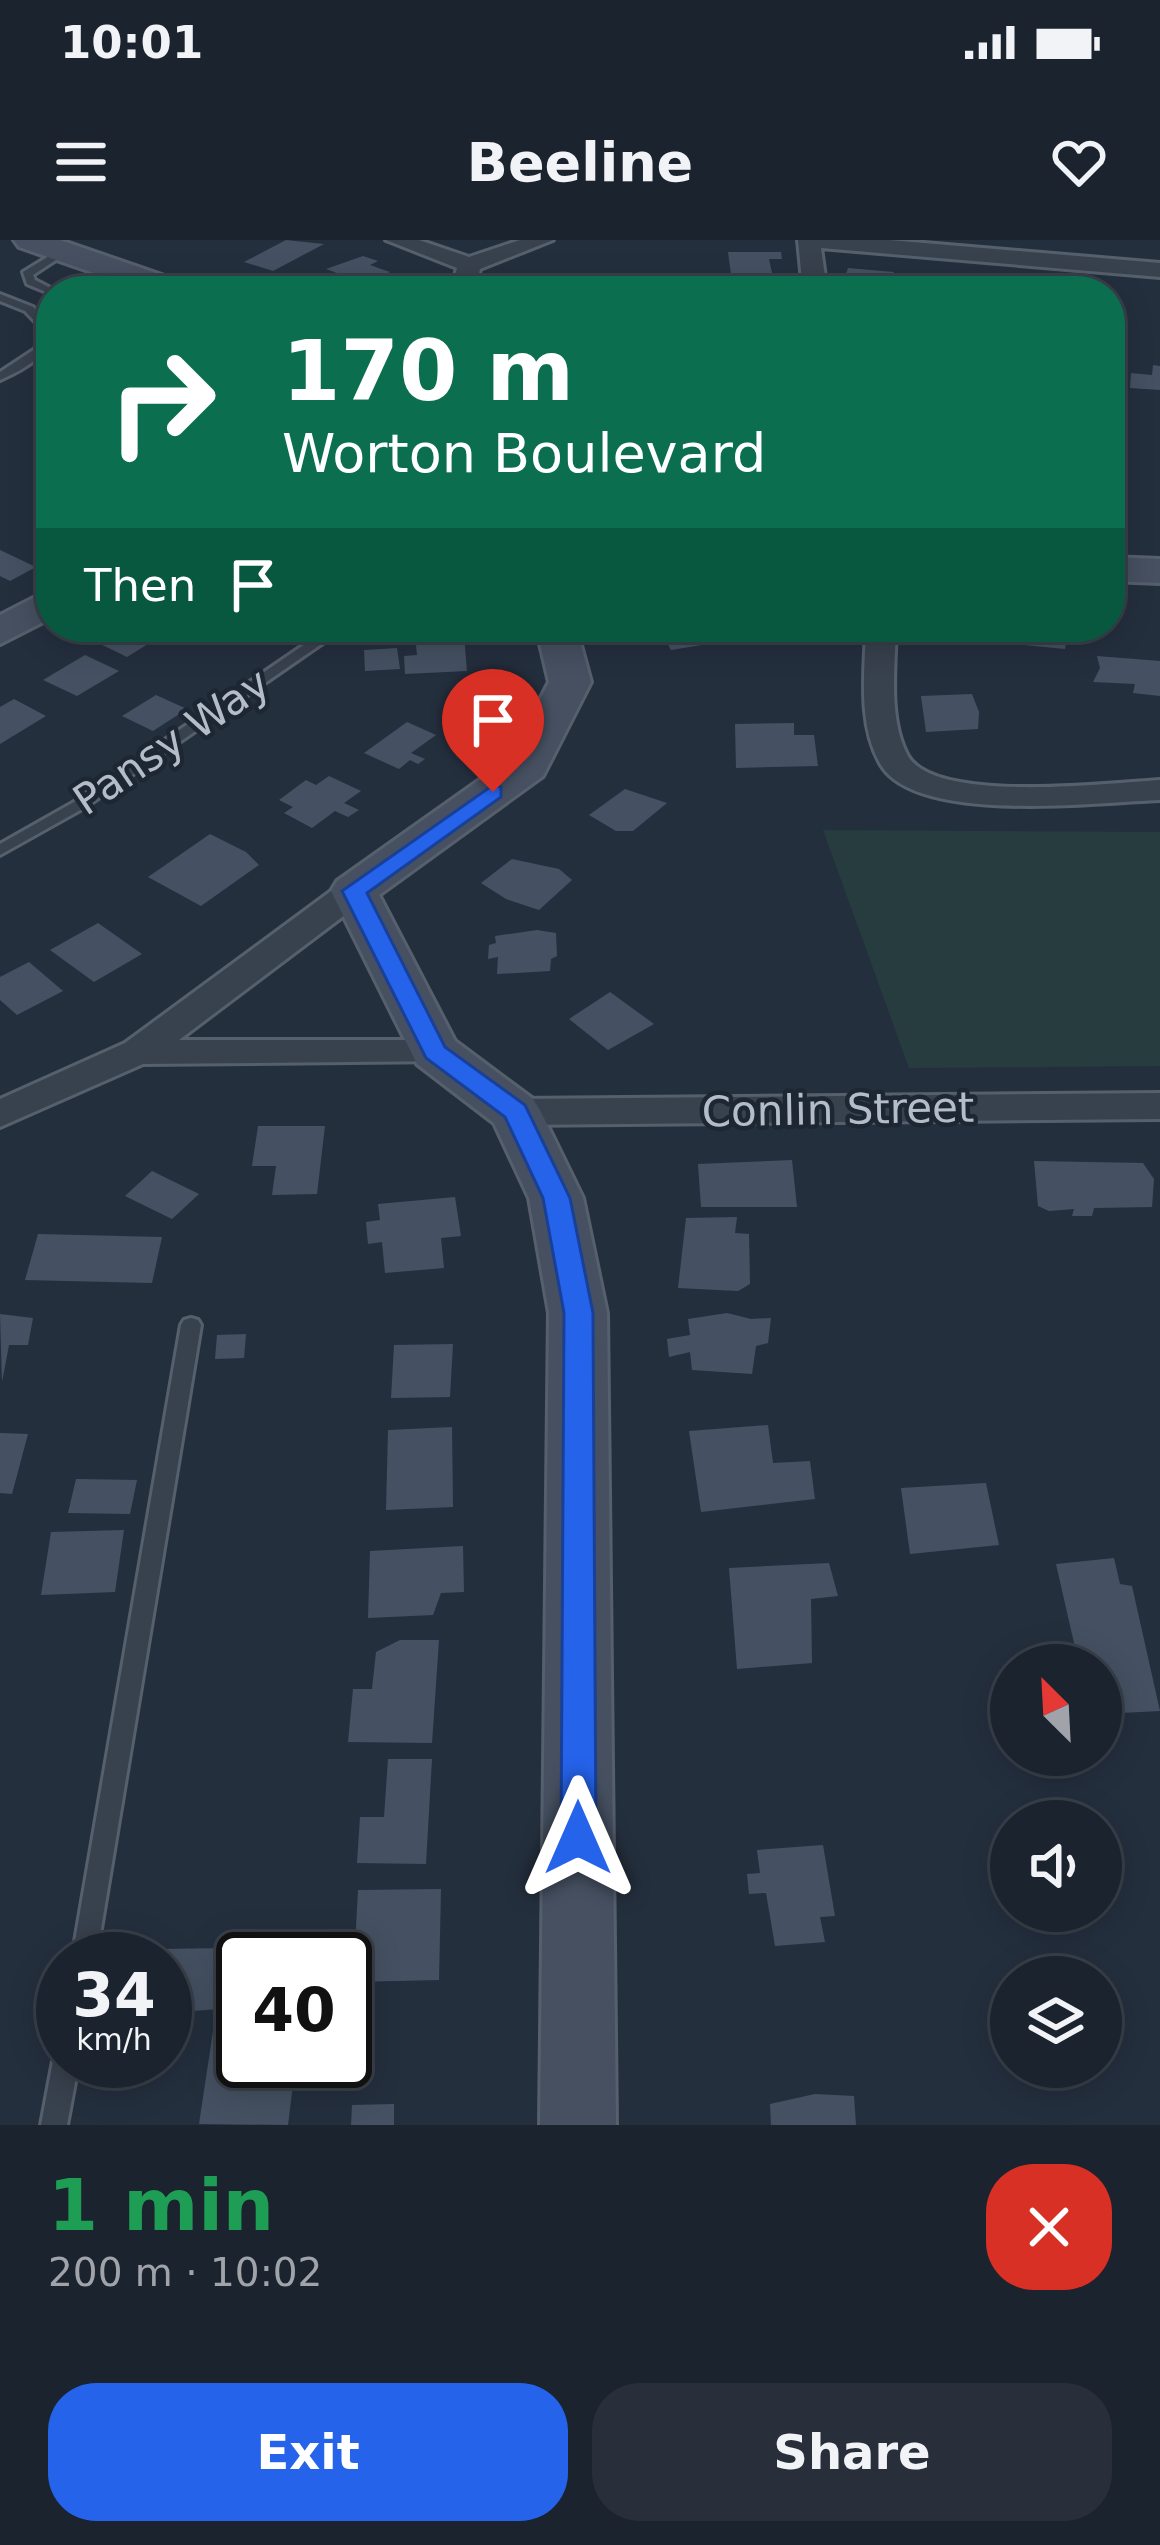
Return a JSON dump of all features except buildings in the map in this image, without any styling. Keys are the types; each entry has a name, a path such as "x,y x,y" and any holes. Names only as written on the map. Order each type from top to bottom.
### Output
{"street":[{"path":"30,240 133,276"},
{"path":"397,240 469,265 542,240"},
{"path":"813,276 809,240 1160,269"},
{"path":"1106,240 1116,264"},
{"path":"466,276 469,265"},
{"path":"1125,570 1160,571"},
{"path":"0,1114 138,1052 527,767 570,682 560,642"},
{"path":"881,642 880,706 898,767 921,783 968,794 1160,790"},
{"path":"354,891 435,1052 515,1112 556,1198 578,1313 578,2125"},
{"path":"138,1052 435,1052"},
{"name":"Conlin Street","path":"515,1112 1160,1106"}],"lane":[{"path":"36,284 27,274 63,252"},
{"path":"0,297 36,316"},
{"path":"0,377 36,355"},
{"name":"Pansy Way","path":"0,850 79,805 317,642"},
{"path":"90,1932 191,1325"},
{"path":"54,2125 61,2088"}],"green space":[{"path":"823,830 1160,832 1160,1066 909,1068"}],"route":[{"path":"493,792 354,891 435,1052 515,1112 556,1198 578,1313 578,1838"}]}
